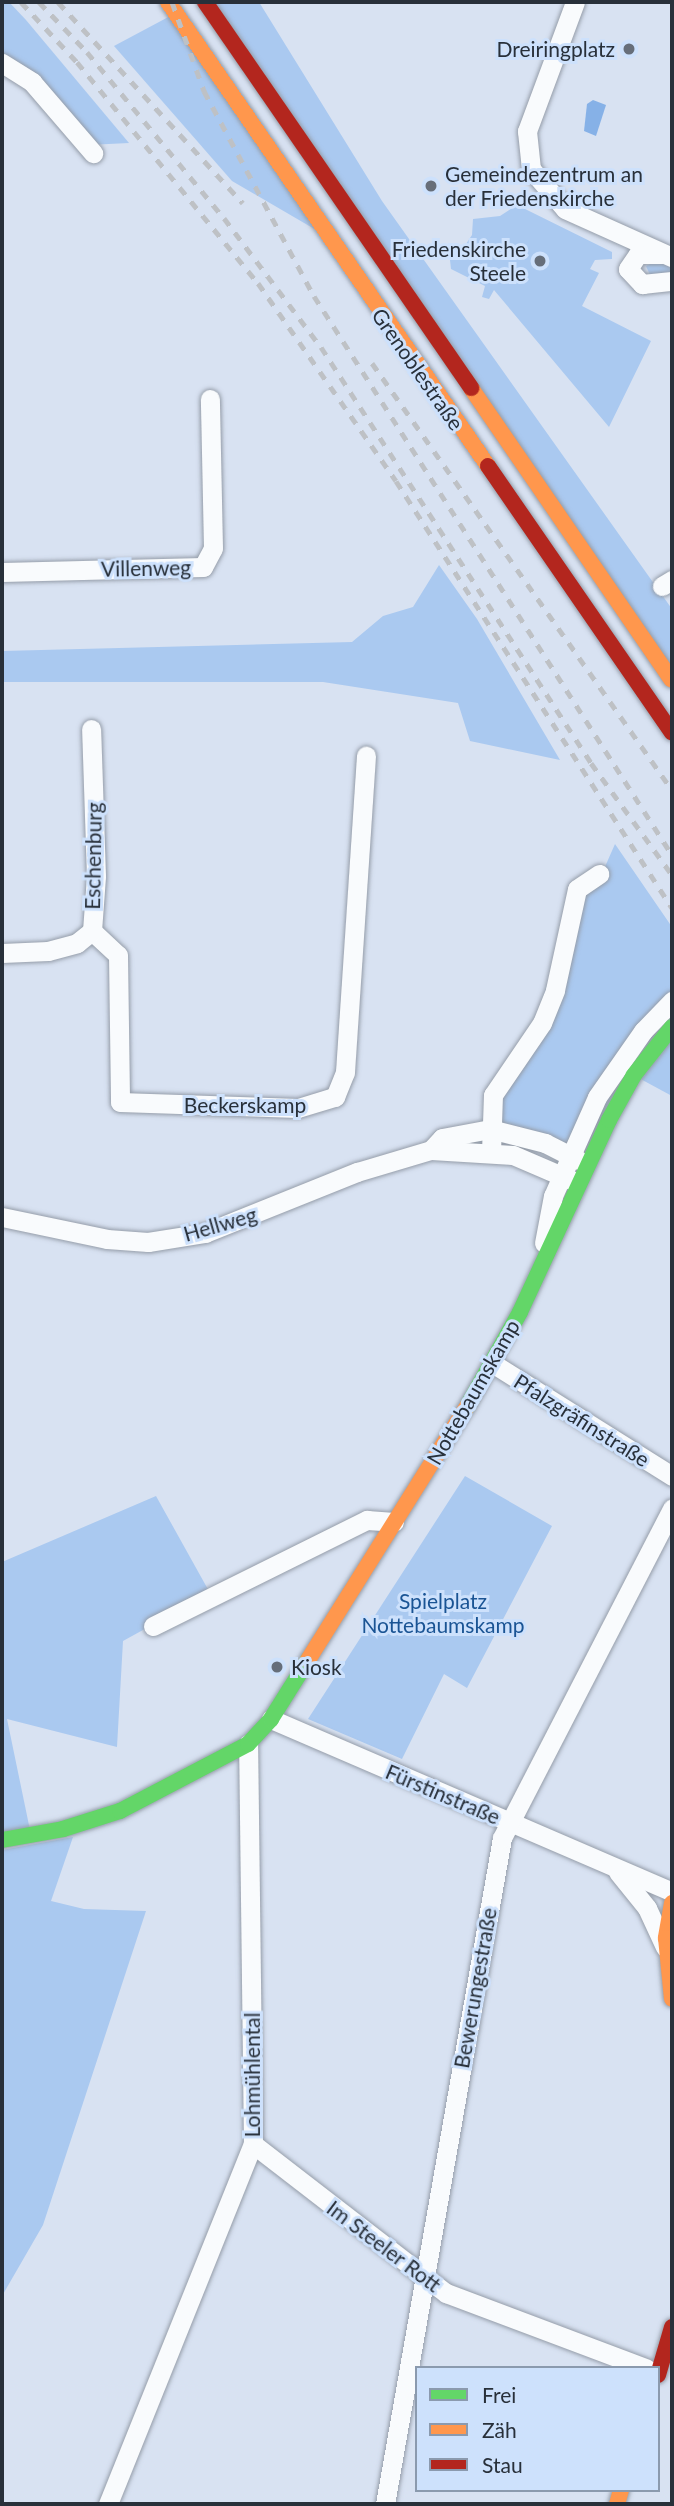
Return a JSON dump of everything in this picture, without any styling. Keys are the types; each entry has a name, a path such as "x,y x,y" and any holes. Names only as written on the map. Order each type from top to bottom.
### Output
{"main road":[{"name":"Grenoblestraße","path":"168,2 672,733"},
{"name":"Grenoblestraße","path":"205,2 672,680"},
{"name":"Nottebaumskamp","path":"574,1174 634,1075 672,1027"},
{"name":"Nottebaumskamp","path":"2,1840 63,1829 120,1811 248,1744 271,1719 492,1363 542,1258"},
{"path":"672,1903 668,1955 672,1999"},
{"path":"660,2369 672,2327"}],"street":[{"path":"575,2 527,131 531,169 565,209 669,256"},
{"path":"2,63 32,82 93,153"},
{"path":"669,256 638,254 628,270 642,284 672,281"},
{"name":"Villenweg","path":"2,572 203,567 213,548 210,399"},
{"name":"Eschenburg","path":"2,953 48,951 77,943 92,931 96,876 91,729"},
{"name":"Beckerskamp","path":"92,931 118,955 120,1102 298,1108 335,1097 345,1072 366,756"},
{"path":"491,1152 493,1095 536,1032 555,990 577,889 599,874"},
{"path":"569,1152 622,1060 672,1001"},
{"name":"Hellweg","path":"431,1150 442,1138 490,1129 569,1152 574,1174"},
{"name":"Hellweg","path":"2,1217 107,1239 159,1240 205,1233 357,1172 431,1150 491,1152 538,1162 574,1174"},
{"name":"Nottebaumskamp","path":"542,1258 574,1174"},
{"name":"Pfalzgräfinstraße","path":"492,1363 672,1476"},
{"name":"Bewerungestraße","path":"385,2504 426,2280 499,1847 508,1822 672,1508"},
{"path":"153,1626 367,1520 394,1522"},
{"name":"Fürstinstraße","path":"271,1719 672,1892"},
{"name":"Lohmühlental","path":"108,2504 253,2144 248,1744"},
{"name":"Fürstinstraße","path":"615,1869 647,1908 668,1955"},
{"name":"Im Steeler Rott","path":"253,2144 446,2293 549,2335 639,2366"}],"green space":[{"path":"2,2 9,2 26,20 129,143 88,145 2,62"},
{"path":"206,2 259,2 382,201 672,609 672,677"},
{"path":"174,14 323,234 232,181 114,46"},
{"path":"517,205 612,252 612,259 595,260 590,269 599,273 582,306 651,341 609,427 494,290 489,299 482,297 485,286 451,269 449,251 464,247 472,235 473,219 500,216"},
{"path":"654,262 672,263 672,274 650,275 646,266"},
{"path":"439,565 477,619 560,760 470,741 458,703 323,682 2,682 2,651 352,642 383,616 413,607"},
{"path":"615,844 672,927 672,1021 585,1163 491,1128 490,1113 521,1062 579,891 600,878"},
{"path":"672,1026 672,1096 635,1076"},
{"name":"Spielplatz Nottebaumskamp","path":"465,1476 552,1526 467,1688 444,1674 402,1759 308,1719"},
{"path":"156,1496 210,1593 123,1641 117,1747 7,1719 30,1830 2,1834 2,1562"},
{"path":"73,1837 51,1901 84,1909 146,1911 43,2225 2,2296 2,1850"}],"shaded area":[{"path":"593,100 606,105 596,136 584,131 587,104"}],"railway":[{"path":"21,2 77,62 258,283 396,481 672,908"},
{"path":"39,2 87,52 224,218 321,347 591,763 672,875"},
{"path":"58,2 243,203"},
{"path":"172,2 204,91 314,296 672,855"},
{"path":"372,363 672,790"}],"traffic: fast":[{"path":"467,1407 520,1312 609,1120 634,1075 672,1027"},
{"path":"2,1840 63,1829 120,1811 248,1744 271,1719 308,1660"}],"traffic: slow":[{"path":"168,2 488,466"},
{"path":"471,388 672,680"},
{"path":"308,1660 467,1407"},
{"path":"672,1903 666,1938 672,1999"},
{"path":"617,2504 620,2492"}],"traffic: jam":[{"path":"205,2 471,388"},
{"path":"488,466 672,733"},
{"path":"660,2368 672,2327"}],"place":[{"name":"Dreiringplatz","path":"629,49"},
{"name":"Gemeindezentrum an der Friedenskirche","path":"431,186"},
{"name":"Friedenskirche Steele","path":"540,261"},
{"name":"Kiosk","path":"277,1667"}]}
